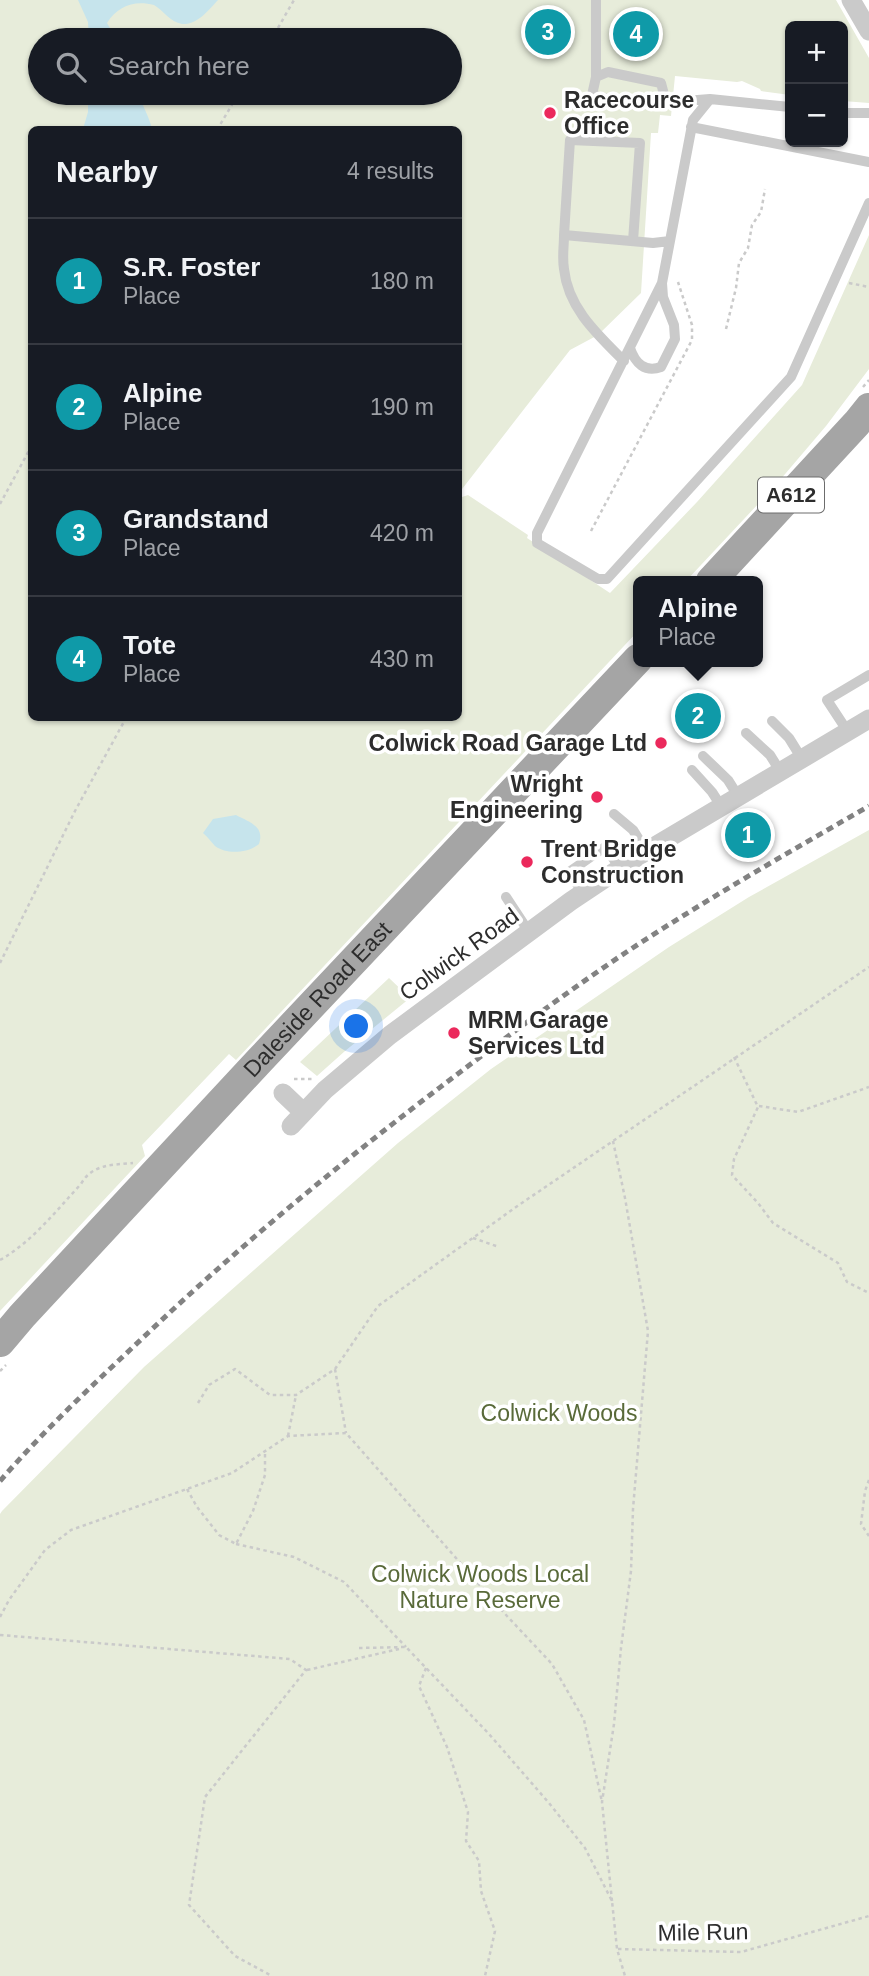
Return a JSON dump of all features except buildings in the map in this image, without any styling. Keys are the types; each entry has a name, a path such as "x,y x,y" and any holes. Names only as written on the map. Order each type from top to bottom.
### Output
{"main road":[{"name":"A612","path":"716,576 869,408"},
{"name":"Daleside Road East","path":"0,1342 260,1060 633,665"}],"street":[{"path":"851,0 869,32"},
{"name":"Colwick Road","path":"283,1093 297,1119 325,1090 390,1035 583,893 729,801 869,719"}],"lane":[{"path":"596,0 596,76 592,95 635,104 710,99 785,106"},
{"path":"596,76 608,72 661,83 666,102"},
{"path":"630,348 634,359 640,365 654,370 661,367 675,339 674,325 663,297 662,283 691,127 693,120 710,99"},
{"path":"848,113 869,113"},
{"path":"691,127 869,162"},
{"path":"624,361 589,325 573,302 564,269 569,140 640,143 632,241"},
{"path":"662,283 537,533 537,543 598,579 607,579 791,377 869,203"},
{"path":"564,235 653,243 670,242"},
{"path":"848,732 827,700 869,675"},
{"path":"772,721 789,738 802,759"},
{"path":"747,733 769,755 780,771"},
{"path":"703,756 728,780 729,801"},
{"path":"692,770 712,792 729,801"},
{"path":"614,814 633,830 646,852"},
{"path":"506,897 529,932"}],"path":[{"path":"278,28 294,0"},
{"path":"219,126 232,105"},
{"path":"726,329 739,263 748,248 752,225 761,212 765,189"},
{"path":"834,281 869,287"},
{"path":"592,531 692,340 692,325 678,282"},
{"path":"0,504 28,452"},
{"path":"0,963 75,811 124,721"},
{"path":"198,1403 209,1385 235,1368 271,1395 296,1395 335,1369 378,1307 613,1140 869,967"},
{"path":"734,1057 758,1107 734,1159 732,1175 773,1223 838,1263 847,1282 869,1293"},
{"path":"759,1106 798,1112 869,1087"},
{"path":"602,1802 614,1724 631,1571 633,1509 648,1331 613,1140"},
{"path":"0,1260 16,1251 38,1232 86,1175 100,1167 142,1162"},
{"path":"472,1238 499,1247"},
{"path":"335,1369 346,1433 552,1664 584,1720 602,1802 617,1949 625,1976"},
{"path":"288,1437 296,1395"},
{"path":"0,1617 45,1550 71,1530 232,1473 288,1437 346,1433"},
{"path":"236,1544 253,1511 265,1475 265,1452"},
{"path":"869,1480 861,1524 869,1536"},
{"path":"187,1489 219,1535 236,1544 294,1557 344,1582 489,1734 549,1803 585,1848 612,1901"},
{"path":"0,1634 290,1659 306,1670"},
{"path":"359,1648 406,1647"},
{"path":"272,1976 235,1956 189,1905 205,1797 306,1670 406,1647"},
{"path":"426,1668 419,1686 447,1748 468,1812 467,1841 479,1861 481,1891 495,1931 485,1976"},
{"name":"Mile Run","path":"617,1949 741,1952 869,1916"}],"green space":[{"path":"0,0 836,0 848,21 785,21 785,94 761,91 742,81 675,76 671,116 660,115 658,133 651,133 641,293 598,335 570,350 462,489 462,126 28,126 28,721 462,721 462,497 468,495 610,593 697,502 802,385 869,235 869,369 826,426 774,487 691,576 633,576 633,636 236,1060 229,1054 142,1145 145,1156 0,1311"},
{"path":"848,21 869,58 869,103 848,101"},
{"name":"Colwick Woods Local Nature Reserve","path":"869,830 869,1976 0,1976 2,1511 144,1367 398,1143 491,1069 669,947 749,897"},
{"path":"389,978 410,998 317,1076 300,1062"}],"water":[{"path":"78,0 218,0 202,16 187,24 174,21 154,5 140,3 116,12 107,23 110,28 88,28"},
{"path":"88,105 143,105 151,126 84,126"},
{"path":"236,815 258,829 259,844 243,851 225,851 215,846 203,833 213,819"}],"railway":[{"path":"0,1481 73,1405 223,1264 415,1106 542,1011 631,949 719,893 869,806"}],"place":[{"name":"Grandstand","path":"548,32"},
{"name":"Tote","path":"636,34"},
{"name":"Racecourse Office","path":"550,113"},
{"name":"Alpine","path":"698,716"},
{"name":"Colwick Road Garage Ltd","path":"661,743"},
{"name":"Wright Engineering","path":"597,797"},
{"name":"S.R. Foster","path":"748,835"},
{"name":"Trent Bridge Construction","path":"527,862"},
{"name":"MRM Garage Services Ltd","path":"454,1033"}],"park label":[{"name":"Colwick Woods","path":"559,1413"}]}
